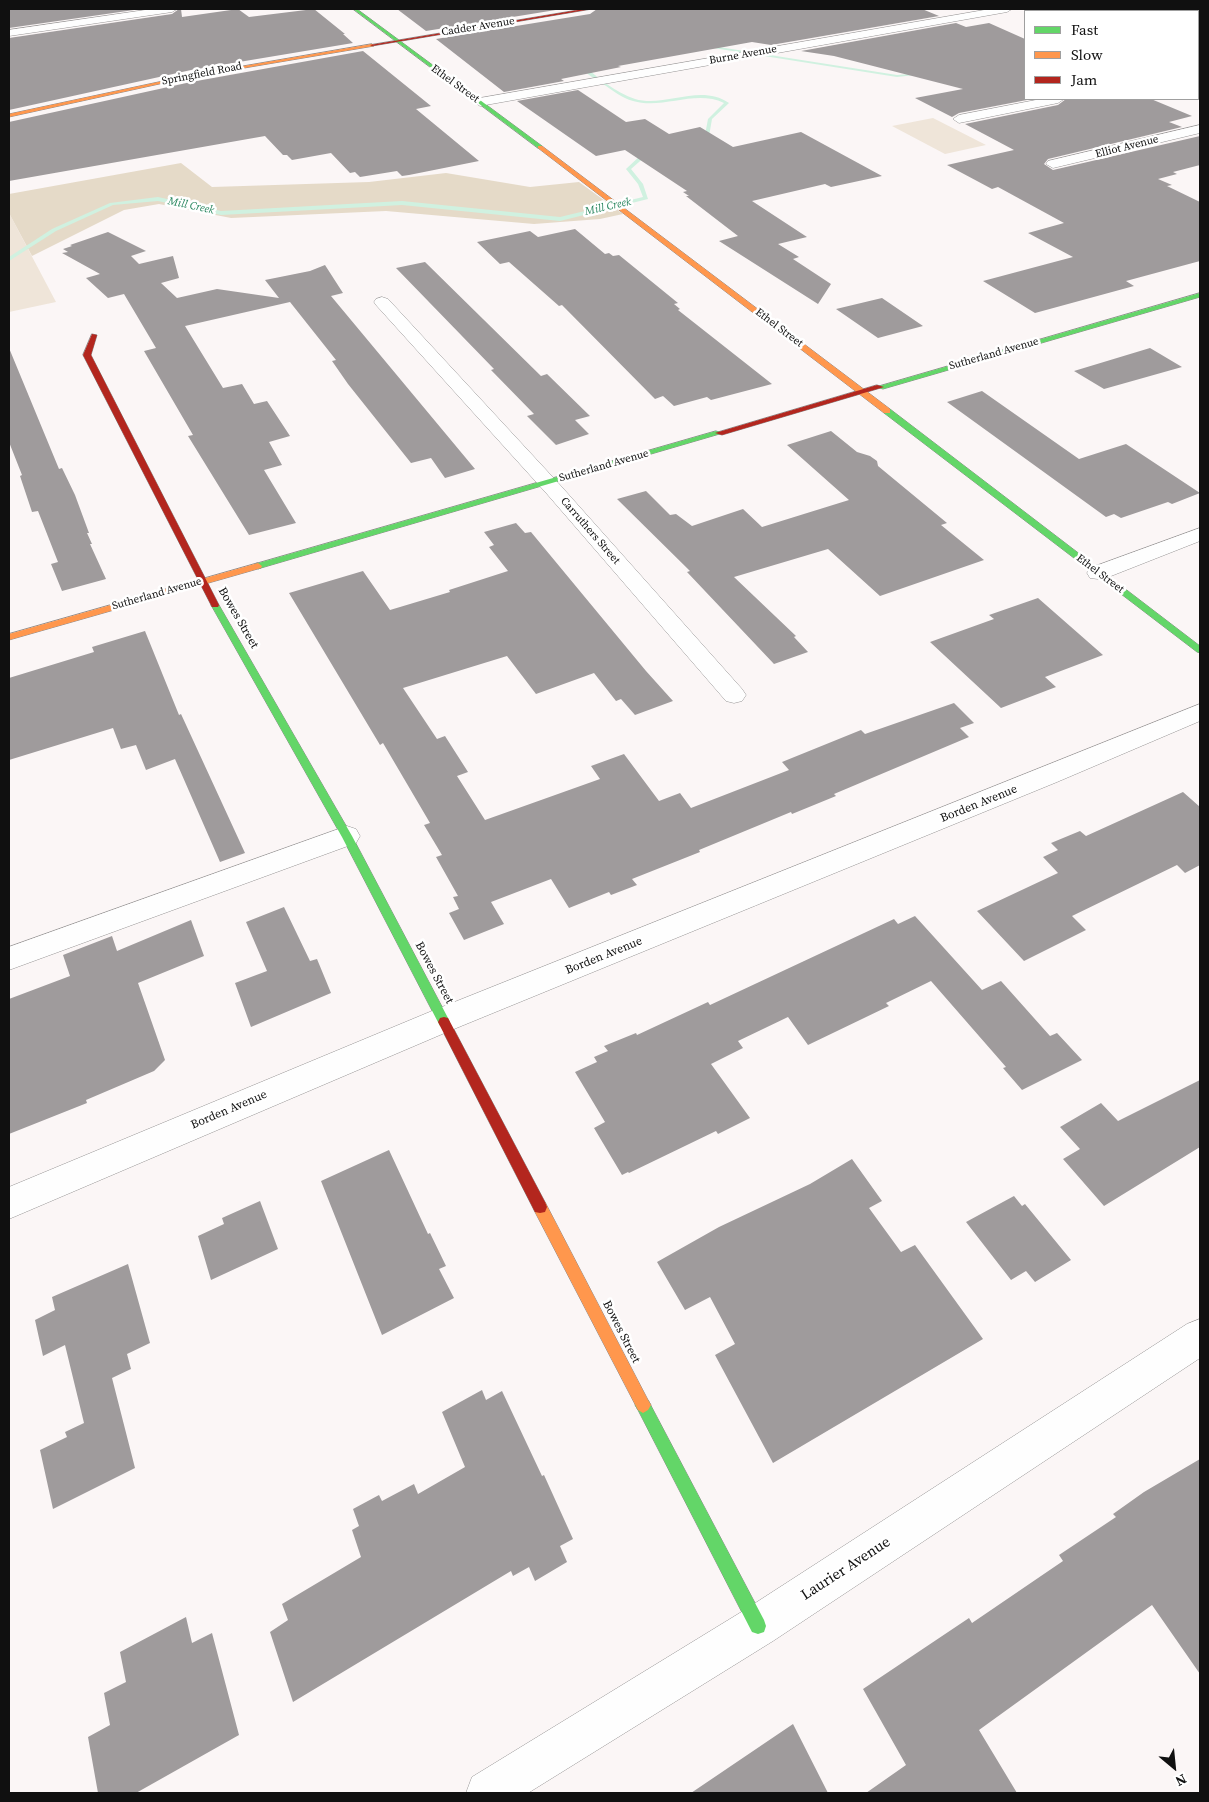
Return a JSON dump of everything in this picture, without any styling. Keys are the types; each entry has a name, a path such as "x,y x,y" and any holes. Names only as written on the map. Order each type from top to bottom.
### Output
{"street":[{"path":"9,32 172,9"},
{"name":"Ethel Street","path":"355,9 643,224 1200,650"},
{"name":"Cadder Avenue","path":"396,40 590,9"},
{"name":"Burne Avenue","path":"480,102 1007,9"},
{"name":"Springfield Road","path":"9,116 191,76 396,40"},
{"path":"959,119 1053,100"},
{"name":"Elliot Avenue","path":"1053,164 1200,129"},
{"name":"Sutherland Avenue","path":"9,637 1200,295"},
{"name":"Carruthers Street","path":"382,302 547,482 734,695"},
{"name":"Bowes Street","path":"94,335 87,355 201,581 347,836 758,1626"},
{"path":"1098,573 1200,534"},
{"name":"Borden Avenue","path":"9,1203 443,1020 1030,783 1200,712"},
{"path":"9,959 347,836"},
{"name":"Laurier Avenue","path":"488,1793 758,1626 1200,1337"}],"shaded area":[{"path":"933,118 986,145 945,154 892,126"},
{"path":"181,163 212,187 369,182 446,173 530,187 579,182 623,214 600,219 534,224 386,211 231,218 159,204 124,210 32,256 9,213 9,194"},
{"path":"9,213 56,302 9,312"}],"building":[{"path":"9,9 141,9 9,28"},
{"path":"181,9 182,17 238,9 249,17 314,9 345,34 343,34 353,43 191,70 9,110 9,38 172,14"},
{"path":"397,9 562,9 426,31"},
{"path":"597,9 922,9 939,16 771,45 752,42 618,66 621,67 561,79 564,81 504,92 436,39 590,14"},
{"path":"956,23 966,27 989,23 1024,39 1024,100 1027,100 959,113 952,117 915,98 963,89 834,56 801,51"},
{"path":"363,51 431,106 416,109 479,161 402,176 397,171 360,177 355,172 350,173 331,153 292,160 287,155 283,155 265,136 9,181 9,122 191,82"},
{"path":"578,90 626,122 645,119 669,134 700,127 733,147 801,132 882,176 831,187 825,184 752,201 807,237 778,244 799,257 793,259 831,284 818,304 719,241 738,236 686,196 689,196 683,192 687,191 625,150 596,156 517,101"},
{"path":"1065,100 1153,100 1192,116 1169,122 1182,127 1048,159 1044,164 1053,170 1200,136 1200,165 1173,172 1177,174 1158,179 1172,185 1167,186 1200,202 1200,261 1126,281 1134,286 1035,313 983,281 1073,257 1028,233 1064,223 998,187 992,189 947,165 1014,150 965,124 1058,105"},
{"path":"575,229 605,254 619,255 678,303 674,304 680,309 678,310 772,384 711,400 707,397 674,406 663,396 655,399 562,305 559,306 509,262 500,264 477,242 530,231 538,237"},
{"path":"108,232 146,251 131,256 139,264 173,256 179,278 161,283 177,298 217,289 279,298 265,280 310,271 325,265 343,293 331,296 475,469 445,478 431,458 411,463 348,384 332,361 336,360 290,302 185,326 223,388 242,384 254,404 267,401 290,436 269,442 282,465 264,470 296,523 249,535 188,436 193,435 144,351 156,348 124,294 108,298 86,278 100,274 62,253 68,252 63,249 72,246 70,245"},
{"path":"425,262 541,376 547,374 590,416 575,420 589,434 556,445 527,416 534,414 491,370 494,369 396,268"},
{"path":"882,298 923,326 878,338 836,309"},
{"path":"9,348 59,469 62,468 75,495 89,533 87,533 92,544 90,544 106,579 62,591 51,564 58,562 38,511 32,512 20,476 22,475 9,442"},
{"path":"1150,348 1182,367 1104,389 1074,371"},
{"path":"982,391 1079,459 1126,444 1200,493 1172,504 1168,502 1121,518 1114,514 1106,517 947,402"},
{"path":"831,431 857,452 870,456 877,461 878,466 947,523 941,525 984,560 880,596 828,549 734,577 796,636 794,637 808,652 774,664 687,572 690,571 617,499 646,491 670,515 676,514 692,526 743,509 762,527 849,500 787,445"},
{"path":"516,523 525,533 531,532 673,701 635,715 621,699 616,701 594,673 536,694 507,656 403,688 437,739 445,736 468,772 457,776 485,820 600,779 591,766 624,754 659,801 680,793 691,808 789,770 782,762 861,730 865,734 954,703 974,723 960,728 969,737 834,794 836,796 792,814 791,812 699,850 700,852 632,879 637,885 611,895 609,892 569,908 551,879 491,902 504,924 464,940 449,913 459,909 453,897 458,896 436,857 442,855 424,825 430,823 383,743 380,745 289,593 363,571 390,610 450,592 449,590 508,571 489,547 494,545 484,532"},
{"path":"1038,598 1103,655 1045,677 1056,687 1001,708 930,642 994,619 989,615"},
{"path":"145,631 179,715 181,714 245,853 220,862 175,759 146,770 136,745 121,749 113,728 9,760 9,678 94,652 92,647"},
{"path":"1183,792 1200,807 1200,865 1185,873 1177,865 1072,916 1086,930 1024,961 977,911 1058,873 1043,857 1058,850 1051,843 1080,831 1086,836"},
{"path":"284,907 310,961 317,959 331,993 251,1027 235,983 267,971 246,922"},
{"path":"915,916 982,990 1001,981 1050,1036 1057,1033 1082,1060 1022,1090 1003,1068 1006,1067 931,981 886,1003 889,1006 808,1045 788,1017 738,1041 743,1048 711,1064 750,1118 718,1134 716,1131 622,1175 594,1128 605,1122 575,1072 597,1062 594,1057 608,1051 604,1046 636,1033 637,1035 708,1002 710,1005 894,919 898,924"},
{"path":"191,920 204,956 138,983 165,1060 154,1071 86,1100 87,1103 9,1134 9,999 70,976 63,955 112,936 117,951"},
{"path":"1200,1080 1200,1147 1104,1206 1063,1159 1080,1149 1060,1127 1101,1103 1118,1121"},
{"path":"389,1150 428,1234 430,1233 446,1266 439,1269 454,1298 382,1335 321,1181"},
{"path":"852,1159 882,1201 869,1208 901,1252 915,1245 983,1339 773,1463 715,1355 735,1344 710,1297 685,1310 657,1262 719,1227 810,1184"},
{"path":"1014,1196 1022,1206 1025,1204 1071,1260 1035,1282 1026,1271 1011,1280 966,1222"},
{"path":"260,1201 278,1249 211,1280 198,1236 224,1224 222,1218"},
{"path":"128,1264 150,1343 127,1354 131,1369 112,1378 135,1468 53,1509 40,1450 67,1437 65,1432 84,1423 65,1345 43,1356 35,1320 55,1310 52,1297"},
{"path":"482,1390 486,1400 502,1391 542,1476 544,1475 573,1539 560,1546 567,1562 535,1581 529,1567 513,1576 511,1571 293,1702 270,1632 288,1620 282,1604 361,1557 352,1530 359,1526 353,1509 379,1495 382,1501 414,1484 418,1494 465,1467 442,1412"},
{"path":"1200,1459 1200,1674 1152,1605 979,1730 1017,1793 866,1793 906,1765 863,1689 969,1618 972,1623 1063,1561 1059,1555 1116,1517 1113,1514 1144,1492"},
{"path":"186,1617 192,1643 212,1633 239,1735 136,1793 98,1793 88,1737 110,1725 104,1693 126,1682 120,1652"},
{"path":"793,1724 828,1793 691,1793"}],"waterway":[{"name":"Mill Creek","path":"707,46 897,76 922,74"},
{"name":"Mill Creek","path":"581,66 615,90 634,100 644,102 706,96 717,98 727,103 710,119 706,141 703,141"},
{"name":"Mill Creek","path":"9,259 54,230 112,204 158,199 221,213 402,203 560,219 646,198 640,184 628,169 645,154 650,153"}],"traffic: fast":[{"path":"355,9 540,147"},
{"path":"880,387 1200,295"},
{"path":"887,411 1200,650"},
{"path":"258,566 719,433"},
{"path":"215,605 347,836 444,1022"},
{"path":"643,1405 758,1626"}],"traffic: slow":[{"path":"9,116 191,76 372,45"},
{"path":"540,147 887,411"},
{"path":"9,637 258,566"},
{"path":"540,1207 643,1405"}],"traffic: jam":[{"path":"372,45 590,9"},
{"path":"94,335 87,355 215,605"},
{"path":"719,433 880,387"},
{"path":"444,1022 540,1207"}]}
